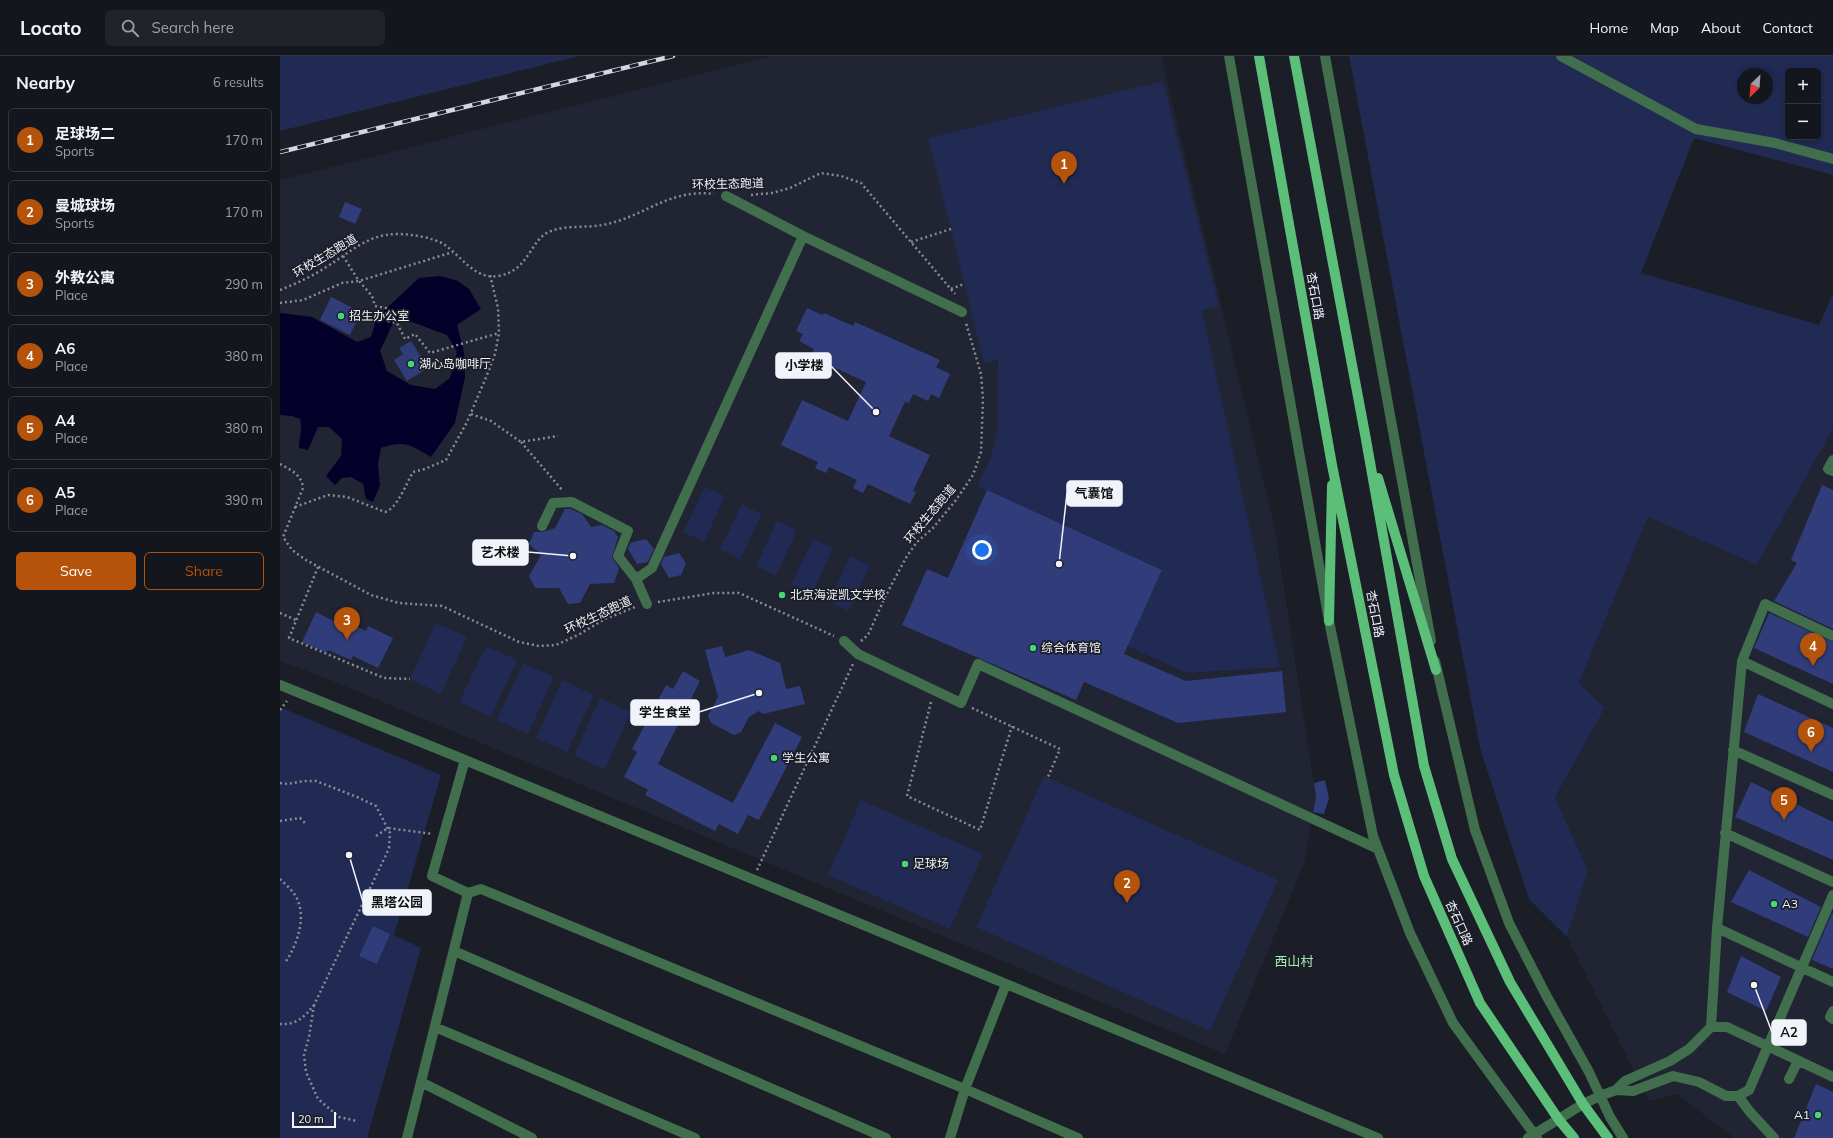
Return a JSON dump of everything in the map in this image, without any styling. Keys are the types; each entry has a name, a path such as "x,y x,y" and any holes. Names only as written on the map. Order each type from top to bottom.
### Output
{"main road":[{"name":"杏石口路","path":"1259,56 1332,465 1394,775 1424,876 1480,1003 1559,1120 1574,1138"},
{"name":"杏石口路","path":"1294,56 1365,434 1424,766 1452,859 1510,982 1583,1104 1608,1138"},
{"path":"1365,434 1436,670"},
{"path":"1329,621 1332,465"}],"street":[{"path":"1229,56 1329,621 1373,836 1410,933 1453,1023 1533,1137 1583,1104 1600,1096 1616,1090 1633,1091 1672,1076 1699,1082 1726,1096 1738,1096 1749,1090 1800,967 1833,895"},
{"path":"1325,56 1436,670 1475,830 1509,923 1623,1138"},
{"path":"1561,56 1696,129 1775,143 1833,158"},
{"path":"726,196 803,236 962,312"},
{"path":"636,578 652,568 803,236"},
{"path":"1833,460 1828,469 1833,471"},
{"path":"542,526 553,503 572,502 628,531 618,556 636,578 647,604"},
{"path":"1616,1090 1625,1080 1670,1061 1689,1049 1711,1027 1725,833 1742,661 1765,604 1833,636"},
{"path":"844,641 858,654 961,703 978,664 1378,849"},
{"path":"1742,661 1833,704"},
{"path":"280,685 465,760 1378,1138"},
{"path":"1733,750 1833,795"},
{"path":"465,760 432,876 468,893 481,889 965,1088 1078,1138"},
{"path":"1725,833 1833,882"},
{"path":"407,1138 468,893"},
{"path":"1717,928 1833,982"},
{"path":"454,951 886,1138"},
{"path":"950,1138 965,1088 1006,984"},
{"path":"1833,1011 1830,1018 1833,1019"},
{"path":"435,1027 695,1138"},
{"path":"1711,1027 1727,1027 1833,1077"},
{"path":"1788,1079 1798,1061"},
{"path":"421,1082 532,1138"},
{"path":"1738,1096 1750,1112 1774,1138"}],"path":[{"name":"环校生态跑道","path":"280,290 304,281 359,244 379,237 398,234 420,236 444,244 476,271 496,277 514,272 530,254 540,238 550,231 603,225 623,219 677,196 692,193 726,196 772,193 790,188 821,173 841,176 861,183 951,289 962,312 981,374 983,398 981,452 973,475 956,500 933,528 917,542 907,556 886,595 868,635 858,643 844,641 739,593 714,593 647,604 605,619 578,635 556,645 539,646 519,642 442,606 399,603 372,596 318,567 292,550 283,536 303,488 302,480 292,470 280,464"},
{"path":"911,242 951,229"},
{"path":"280,303 303,300 342,283 359,282 453,252"},
{"path":"343,256 359,282 372,296 375,306 386,308 387,322 397,323 405,339 415,334 430,353 498,333"},
{"path":"295,507 328,495 347,497 385,512 389,511 396,504 413,472 425,469 446,460 471,414 495,354 498,333 498,308 490,276"},
{"path":"951,289 964,284"},
{"path":"471,414 491,421 521,442 572,502"},
{"path":"521,442 558,436"},
{"path":"318,567 289,638 384,678 410,679"},
{"path":"280,613 296,620"},
{"path":"753,879 858,654"},
{"path":"934,690 907,796 980,830 1012,726"},
{"path":"961,703 1060,749 1048,778"},
{"path":"280,783 288,784 304,781 316,781 358,797 376,806 390,833 389,848 386,858 314,1005 302,1019 289,1024 280,1024"},
{"path":"280,821 300,818 306,824"},
{"path":"376,836 388,828 444,835"},
{"path":"280,879 295,895 300,908 298,935 293,950 285,964"},
{"path":"314,1005 309,1037 304,1055 306,1072 318,1099 339,1117 357,1121"}],"shaded area":[{"path":"280,56 579,56 280,131"},
{"name":"北京海淀凯文学校","path":"772,56 1161,56 1275,529 1316,797 1304,864 1225,1054 323,677 280,661 280,180"},
{"path":"1349,56 1833,56 1833,175 1694,138 1641,273 1819,325 1833,294 1833,429 1757,565 1648,517 1579,683 1605,708 1555,798 1588,870 1567,937 1529,899 1480,748"},
{"path":"1163,81 1219,306 1202,310 1280,667 1187,673 1127,646 1162,570 977,486 991,458 997,429 998,360 984,363 928,138"},
{"path":"440,276 458,281 469,289 481,309 457,325 464,352 465,377 455,423 431,457 408,445 396,444 381,448 378,464 380,485 373,502 366,499 363,484 351,477 342,478 335,485 326,476 341,456 342,439 329,427 318,427 308,450 299,448 301,430 300,419 292,416 280,415 280,313 312,317 357,342 371,337 377,317 419,278","holes":["401,318 447,335 457,352 450,378 435,389 411,385 387,371 380,351 393,323"]},
{"path":"1833,429 1833,1138 1734,1138 1677,1094 1649,1101 1567,937 1588,870 1555,799 1605,708 1579,683 1648,517 1757,565"},
{"path":"705,487 725,496 704,542 683,532"},
{"path":"742,504 762,514 740,559 720,549"},
{"path":"777,521 797,530 776,576 756,566"},
{"path":"813,539 833,548 812,594 791,584"},
{"path":"850,556 870,566 849,611 829,602"},
{"path":"436,623 467,637 441,694 410,679"},
{"path":"486,646 517,660 491,717 459,702"},
{"path":"523,663 554,677 528,734 497,720"},
{"path":"562,680 594,695 567,752 536,738"},
{"path":"600,698 631,712 605,770 574,755"},
{"path":"280,707 441,775 394,935 421,948 367,1138 280,1138"},
{"path":"1044,776 1278,880 1210,1031 976,927"},
{"name":"足球场","path":"861,800 983,854 950,929 828,875"}],"building":[{"path":"345,202 362,209 355,224 339,217"},
{"name":"招生办公室","path":"331,297 361,312 350,335 320,320"},
{"path":"807,308 822,315 824,313 853,326 855,322 940,360 936,367 950,374 939,398 931,394 928,401 913,394 909,403 905,402 889,436 930,455 913,491 916,492 910,504 868,484 863,493 853,488 857,480 829,467 826,473 815,468 818,462 781,445 802,400 848,421 866,382 811,357 814,349 799,341 803,334 796,331"},
{"name":"湖心岛咖啡厅","path":"411,341 428,368 407,381 394,360 403,354 399,348"},
{"path":"1822,485 1833,490 1833,629 1774,601 1797,563 1791,560"},
{"path":"987,490 1162,570 1124,654 1186,681 1282,671 1286,712 1178,723 1084,682 1076,700 902,625 927,569 948,578"},
{"path":"565,509 571,509 582,514 591,527 602,525 614,531 618,537 612,557 619,568 614,583 590,584 580,603 568,604 559,588 535,588 529,576 541,555 529,544 534,532 543,532 555,528"},
{"path":"646,539 654,549 648,562 637,564 628,549 630,543"},
{"path":"679,553 686,563 681,575 669,578 661,564 664,557"},
{"path":"316,612 339,624 341,619 366,631 368,626 393,638 378,668 353,656 351,660 328,650 327,653 302,642"},
{"path":"1769,613 1833,642 1833,684 1754,648"},
{"path":"722,646 725,657 749,650 780,663 786,689 800,686 805,704 763,714 759,711 749,717 741,732 734,735 711,723 708,716 718,697 705,650"},
{"name":"学生公寓","path":"683,671 700,681 658,764 733,803 775,723 802,737 759,820 748,815 738,834 719,824 715,831 645,795 648,790 624,777 637,752 632,749 666,685 673,689"},
{"path":"1758,694 1833,728 1833,772 1744,732"},
{"path":"1325,780 1329,798 1324,814 1313,812 1316,797 1314,783"},
{"path":"1751,782 1833,822 1833,860 1735,817"},
{"name":"A3","path":"1749,870 1821,907 1808,937 1731,902"},
{"path":"1832,913 1833,914 1833,969 1812,960"},
{"path":"373,926 390,934 377,964 359,956"},
{"path":"1741,956 1781,977 1766,1011 1727,992"},
{"name":"A1","path":"1816,1084 1833,1092 1833,1138 1794,1138"}],"railway":[{"path":"280,152 673,56"}],"place":[{"name":"足球场二","path":"1064,184"},
{"name":"招生办公室","path":"341,316"},
{"name":"湖心岛咖啡厅","path":"411,364"},
{"name":"小学楼","path":"876,412"},
{"name":"艺术楼","path":"573,556"},
{"name":"气囊馆","path":"1059,564"},
{"name":"北京海淀凯文学校","path":"782,595"},
{"name":"外教公寓","path":"347,640"},
{"name":"综合体育馆","path":"1033,648"},
{"name":"A6","path":"1813,666"},
{"name":"学生食堂","path":"759,693"},
{"name":"A5","path":"1811,752"},
{"name":"学生公寓","path":"774,758"},
{"name":"A4","path":"1784,820"},
{"name":"黑塔公园","path":"349,855"},
{"name":"足球场","path":"905,864"},
{"name":"曼城球场","path":"1127,903"},
{"name":"A3","path":"1774,904"},
{"name":"A2","path":"1754,985"},
{"name":"A1","path":"1818,1115"}],"district":[{"name":"西山村","path":"1294,961"}]}
